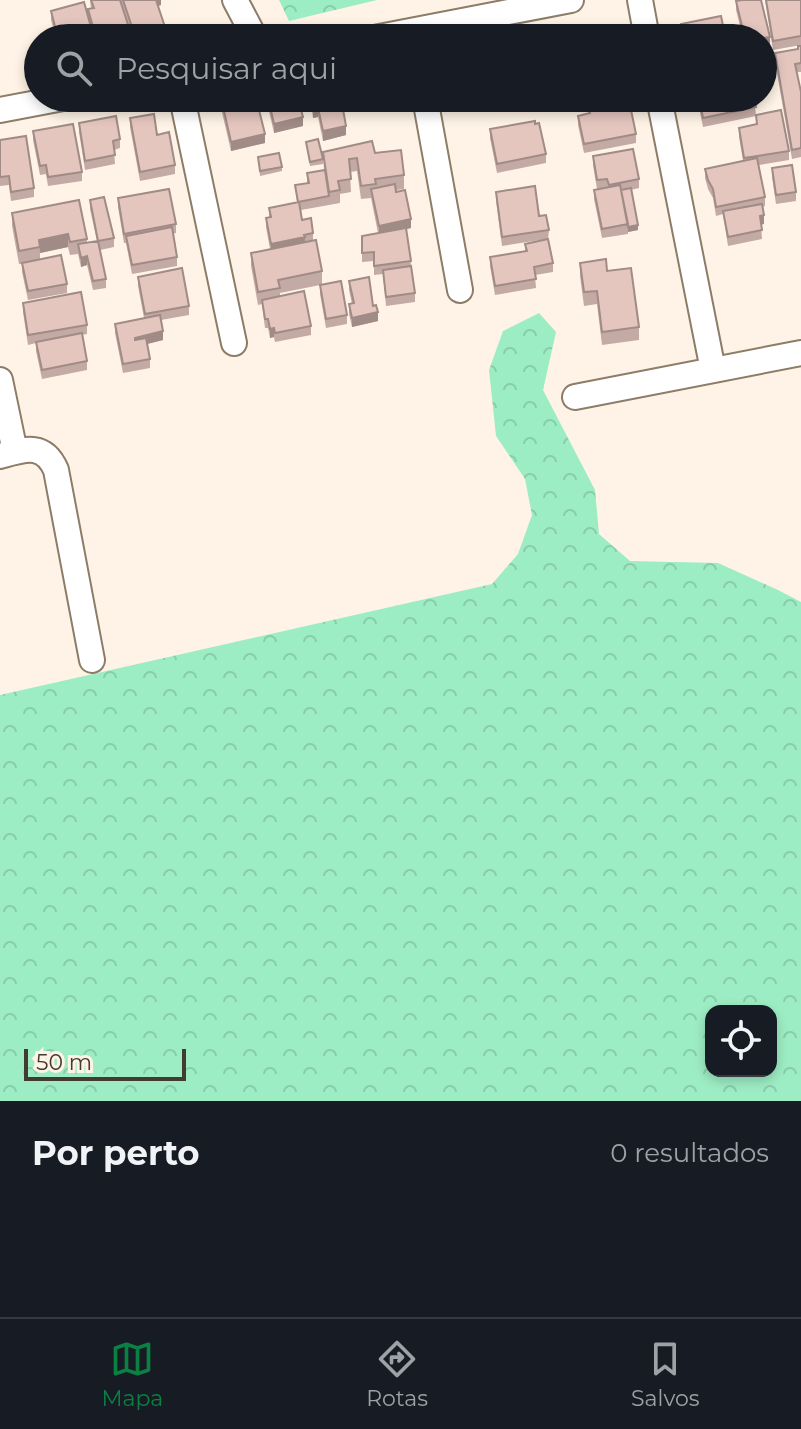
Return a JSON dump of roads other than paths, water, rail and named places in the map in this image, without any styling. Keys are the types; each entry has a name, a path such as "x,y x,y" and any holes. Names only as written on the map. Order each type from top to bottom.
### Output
{"street":[{"path":"235,0 248,24"},
{"path":"459,24 571,0"},
{"path":"640,0 644,24"},
{"path":"0,110 24,105"},
{"path":"185,112 234,343"},
{"path":"428,112 460,290"},
{"path":"662,112 713,370"},
{"path":"575,397 801,353"},
{"path":"3,392 8,454 30,450 42,452 53,462 56,470 92,660"}]}
